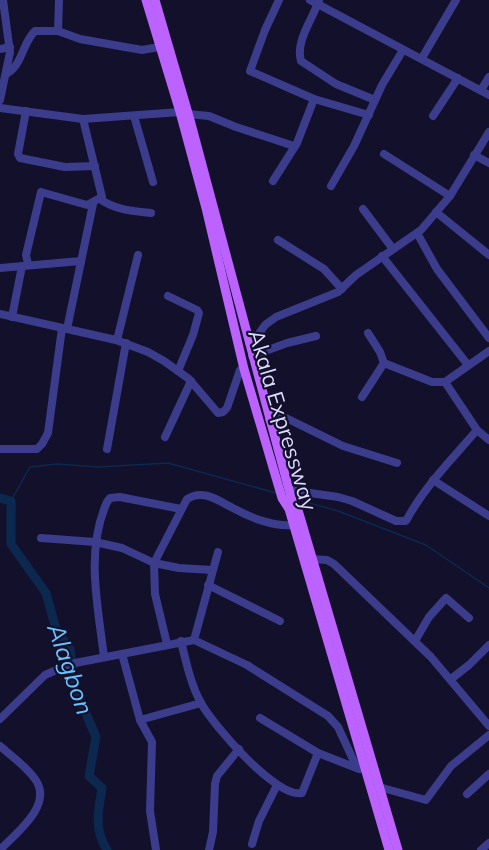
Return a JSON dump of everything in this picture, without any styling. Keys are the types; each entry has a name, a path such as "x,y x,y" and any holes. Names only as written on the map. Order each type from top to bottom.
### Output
{"main road":[{"name":"Akala Expressway","path":"151,2 159,47 184,113"},
{"name":"Akala Expressway","path":"151,2 184,113 236,312 244,369 282,498 293,509 312,559 319,598"},
{"name":"Akala Expressway","path":"236,312 249,343 292,501 293,525 319,598 398,850"},
{"name":"Akala Expressway","path":"351,706 362,770 389,850"}],"street":[{"path":"0,100 10,47 3,0"},
{"path":"58,31 59,0"},
{"path":"279,0 250,71 314,99 369,115"},
{"path":"422,58 456,0"},
{"path":"375,100 336,84 301,61 299,55 316,1 489,95"},
{"path":"6,74 15,68 35,30 58,31 80,39 142,50 159,47"},
{"path":"0,49 10,47"},
{"path":"331,186 354,146 382,85 403,50"},
{"path":"480,90 489,77"},
{"path":"432,116 458,78"},
{"path":"273,181 294,146 314,99"},
{"path":"0,108 83,119 184,113 209,116 294,146"},
{"path":"26,111 18,154 20,158 65,167 95,166"},
{"path":"134,116 153,182"},
{"path":"12,317 41,192 87,205 102,196 83,119"},
{"path":"249,343 257,337 265,325 276,317 342,288 356,275 417,233 450,196 489,132"},
{"path":"384,154 450,196"},
{"path":"474,155 489,163"},
{"path":"96,201 119,208 151,213"},
{"path":"0,449 37,449 46,439 64,329 96,201"},
{"path":"363,209 393,249"},
{"path":"436,212 489,255"},
{"path":"417,233 437,269 489,337"},
{"path":"278,240 324,269 342,288"},
{"path":"107,448 121,342 138,255"},
{"path":"382,256 468,365"},
{"path":"0,268 81,261"},
{"path":"168,296 199,313 193,335 178,371"},
{"path":"0,314 121,342 156,356 191,381 207,398 214,411 221,413 230,403 240,370 244,369"},
{"path":"368,333 384,363 432,382 445,381 489,351"},
{"path":"252,356 286,343 316,336"},
{"path":"362,397 384,363"},
{"path":"165,437 191,381"},
{"path":"445,381 477,430 489,440"},
{"path":"269,420 284,417 343,446 397,463"},
{"path":"289,490 345,499 403,522 406,521 433,480 477,430"},
{"path":"433,480 489,515"},
{"path":"167,644 155,594 154,563 181,508 191,496 203,495 215,498 236,510 262,520 281,526 293,525"},
{"path":"104,657 95,580 95,542 103,510 110,498 120,497 181,508"},
{"path":"41,538 95,542 122,548 154,563 179,568 212,570"},
{"path":"194,640 212,570 219,552"},
{"path":"312,559 327,560 334,564 415,641 451,679 489,725"},
{"path":"208,585 279,621"},
{"path":"415,641 429,617 446,598 469,618"},
{"path":"0,719 45,675 70,664 194,640 247,665 328,716 339,727 362,770"},
{"path":"181,642 201,703 260,773 277,785 297,794 302,793 318,753"},
{"path":"451,679 489,645"},
{"path":"122,654 140,720 152,742 150,810 156,850"},
{"path":"140,720 201,703"},
{"path":"260,718 318,753 362,770"},
{"path":"380,788 426,800 451,766 489,735"},
{"path":"0,746 34,777 40,790 38,806 34,814 0,850"},
{"path":"209,850 213,832 216,776 239,749"},
{"path":"467,794 489,774"},
{"path":"252,844 259,821 277,785"},
{"path":"482,850 489,843"}],"waterway":[{"path":"11,501 30,467 57,464 98,467 168,463 276,493"},
{"name":"Alagbon","path":"0,498 11,501 11,544 46,593 56,629 70,649 75,688 96,737 89,776 102,788 98,812 99,828 107,850"},
{"path":"295,499 338,511 426,545 489,588"}]}
